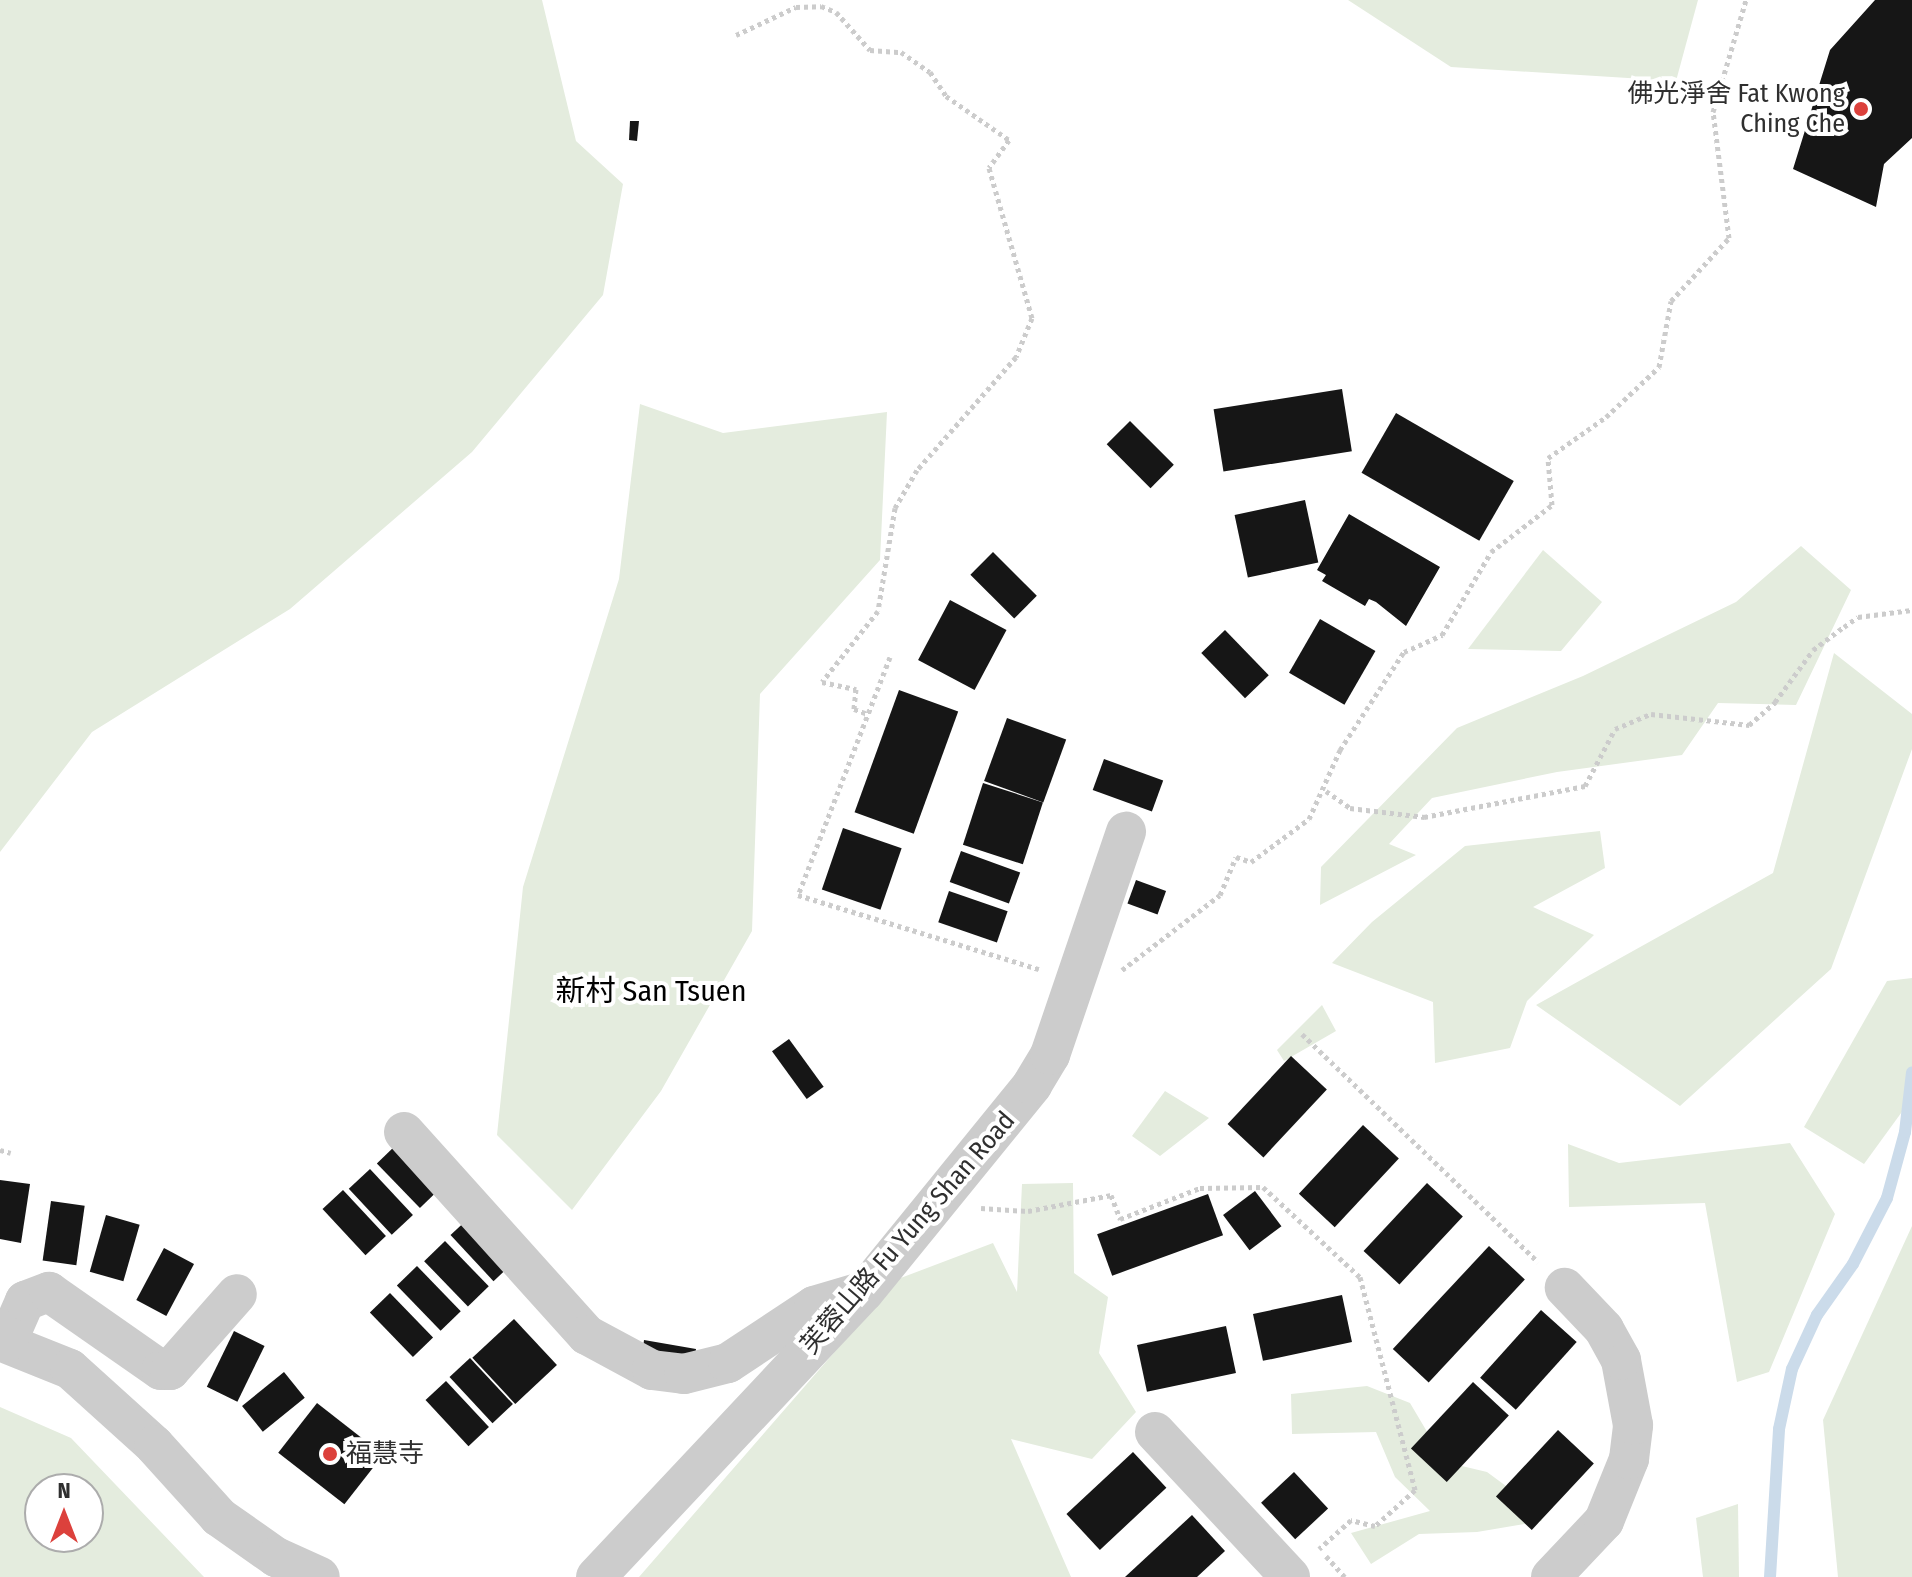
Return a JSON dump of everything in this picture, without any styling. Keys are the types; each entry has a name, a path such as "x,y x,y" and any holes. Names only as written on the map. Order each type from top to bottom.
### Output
{"street":[{"name":"芙蓉山路 Fu Yung Shan Road","path":"596,1577 864,1292 1042,1071 1077,980 1126,832"},
{"path":"404,1132 587,1335 652,1370 684,1374 728,1363 814,1306 864,1292"},
{"path":"1551,1577 1604,1521 1629,1459 1633,1425 1621,1360 1604,1329 1565,1288"},
{"path":"237,1294 170,1370 161,1370 49,1292 25,1301 4,1342 70,1369 130,1421 219,1517 276,1557 320,1577"},
{"path":"1155,1432 1290,1577"}],"path":[{"path":"890,657 798,895 1097,985 1152,952 1220,895 1236,857 1251,862 1309,819 1326,791 1340,750 1404,652 1442,635 1491,552 1527,529 1552,505 1548,458 1606,417 1659,367 1671,301 1729,238 1713,112 1746,0"},
{"path":"736,35 796,7 821,6 836,12 870,50 901,52 930,72 946,96 1009,140 989,168 1032,318 1016,357 917,470 895,508 878,611 822,682 856,689 854,709 868,714"},
{"path":"1326,791 1350,808 1424,817 1585,786 1615,729 1651,714 1749,725 1775,702 1813,650 1858,617 1912,610"},
{"path":"1302,1034 1565,1288"},
{"path":"0,1150 11,1153"},
{"path":"1028,1211 1111,1195 1120,1219 1200,1188 1263,1187 1360,1277 1415,1490 1375,1526 1351,1520 1318,1548 1345,1577"}],"shaded area":[{"path":"0,0 542,0 576,141 623,184 603,295 472,452 290,609 92,732 0,852"},
{"path":"1348,0 1698,0 1676,81 1451,67"},
{"path":"640,404 723,433 887,412 880,560 760,694 752,931 661,1091 572,1210 497,1135 523,887 619,579"},
{"path":"1801,546 1851,590 1796,705 1718,703 1682,755 1557,772 1432,798 1389,844 1416,855 1320,905 1321,867 1457,728 1583,676 1736,602"},
{"path":"1543,550 1602,602 1561,651 1468,649"},
{"path":"1834,653 1912,714 1912,749 1831,969 1680,1106 1536,1005 1773,873"},
{"path":"1600,831 1605,868 1533,907 1594,935 1527,1001 1510,1048 1435,1063 1433,1002 1332,963 1372,922 1465,846"},
{"path":"1912,978 1912,1098 1864,1164 1804,1127 1887,981"},
{"path":"1322,1005 1336,1031 1284,1061 1277,1050"},
{"path":"1165,1091 1209,1118 1160,1156 1132,1136"},
{"path":"1790,1143 1835,1214 1769,1372 1737,1382 1705,1203 1569,1207 1568,1144 1619,1163"},
{"path":"1073,1183 1074,1273 1108,1297 1099,1353 1136,1412 1092,1459 1011,1439 1071,1577 639,1577 898,1279 993,1243 1017,1292 1022,1184"},
{"path":"1912,1226 1912,1577 1838,1577 1823,1420"},
{"path":"1367,1386 1410,1403 1445,1462 1487,1472 1525,1500 1542,1521 1477,1532 1419,1534 1371,1564 1351,1533 1430,1511 1395,1477 1376,1432 1292,1434 1291,1394"},
{"path":"0,1407 71,1438 204,1577 0,1577"},
{"path":"1738,1504 1739,1577 1703,1577 1696,1518"}],"building":[{"name":"佛光淨舍 Fat Kwong Ching Che","path":"1875,0 1912,0 1912,138 1884,164 1876,207 1793,169 1830,50"},
{"path":"630,121 639,121 637,141 629,140"},
{"path":"1342,389 1352,451 1223,472 1214,409"},
{"path":"1396,413 1514,481 1479,541 1362,473"},
{"path":"1130,421 1174,465 1151,488 1107,444"},
{"path":"1305,500 1318,563 1248,578 1235,515"},
{"path":"1349,514 1440,567 1406,626 1376,602 1369,599 1365,606 1322,581 1326,575 1317,570"},
{"path":"993,552 1037,596 1014,618 970,575"},
{"path":"950,600 1007,630 975,690 918,660"},
{"path":"1320,619 1375,651 1344,705 1289,673"},
{"path":"1225,630 1269,675 1245,698 1201,653"},
{"path":"899,690 958,712 914,834 855,812"},
{"path":"1007,718 1066,740 1043,803 984,781"},
{"path":"1104,759 1163,781 1152,812 1093,790"},
{"path":"983,783 1043,802 1023,864 963,845"},
{"path":"843,828 902,848 880,910 822,889"},
{"path":"961,851 1020,873 1009,904 950,882"},
{"path":"1136,880 1166,891 1158,914 1127,903"},
{"path":"949,891 1008,911 997,942 938,922"},
{"path":"789,1039 824,1087 807,1099 772,1051"},
{"path":"1291,1056 1327,1089 1263,1157 1228,1124"},
{"path":"1363,1125 1399,1158 1335,1227 1299,1194"},
{"path":"397,1144 440,1189 420,1208 377,1163"},
{"path":"370,1169 413,1215 392,1235 349,1189"},
{"path":"0,1180 30,1184 21,1243 0,1239"},
{"path":"1427,1183 1463,1216 1399,1284 1364,1251"},
{"path":"343,1190 386,1236 365,1255 323,1209"},
{"path":"1255,1191 1281,1226 1250,1250 1223,1215"},
{"path":"1208,1194 1223,1235 1112,1276 1097,1234"},
{"path":"51,1201 85,1206 76,1265 43,1260"},
{"path":"106,1215 140,1225 123,1281 90,1272"},
{"path":"471,1216 514,1262 493,1281 451,1235"},
{"path":"445,1241 489,1286 468,1306 424,1261"},
{"path":"1489,1246 1525,1279 1429,1383 1393,1349"},
{"path":"164,1248 194,1264 166,1316 136,1300"},
{"path":"417,1266 461,1311 441,1331 397,1285"},
{"path":"390,1293 433,1338 413,1357 370,1312"},
{"path":"1342,1295 1352,1342 1263,1361 1253,1314"},
{"path":"1541,1310 1577,1342 1516,1410 1480,1378"},
{"path":"514,1319 557,1365 515,1404 472,1358"},
{"path":"1226,1326 1236,1373 1147,1392 1137,1345"},
{"path":"234,1331 265,1346 237,1402 207,1387"},
{"path":"644,1340 696,1349 694,1363 642,1357"},
{"path":"470,1358 513,1404 492,1423 450,1377"},
{"path":"284,1372 305,1398 263,1432 242,1406"},
{"path":"446,1381 489,1427 468,1446 426,1400"},
{"path":"1473,1382 1509,1415 1447,1482 1411,1449"},
{"name":"福慧寺","path":"317,1403 383,1455 344,1504 278,1453"},
{"path":"1558,1430 1594,1463 1532,1530 1496,1497"},
{"path":"1133,1452 1166,1488 1100,1550 1066,1514"},
{"path":"1294,1472 1328,1509 1295,1539 1261,1503"},
{"path":"1192,1515 1225,1551 1197,1577 1125,1577"}],"waterway":[{"path":"1770,1577 1779,1429 1792,1369 1817,1315 1853,1264 1887,1198 1905,1132 1912,1072"}],"place":[{"name":"佛光淨舍 Fat Kwong Ching Che","path":"1861,109"},
{"name":"福慧寺","path":"330,1454"}],"district":[{"name":"新村 San Tsuen","path":"651,991"}]}
